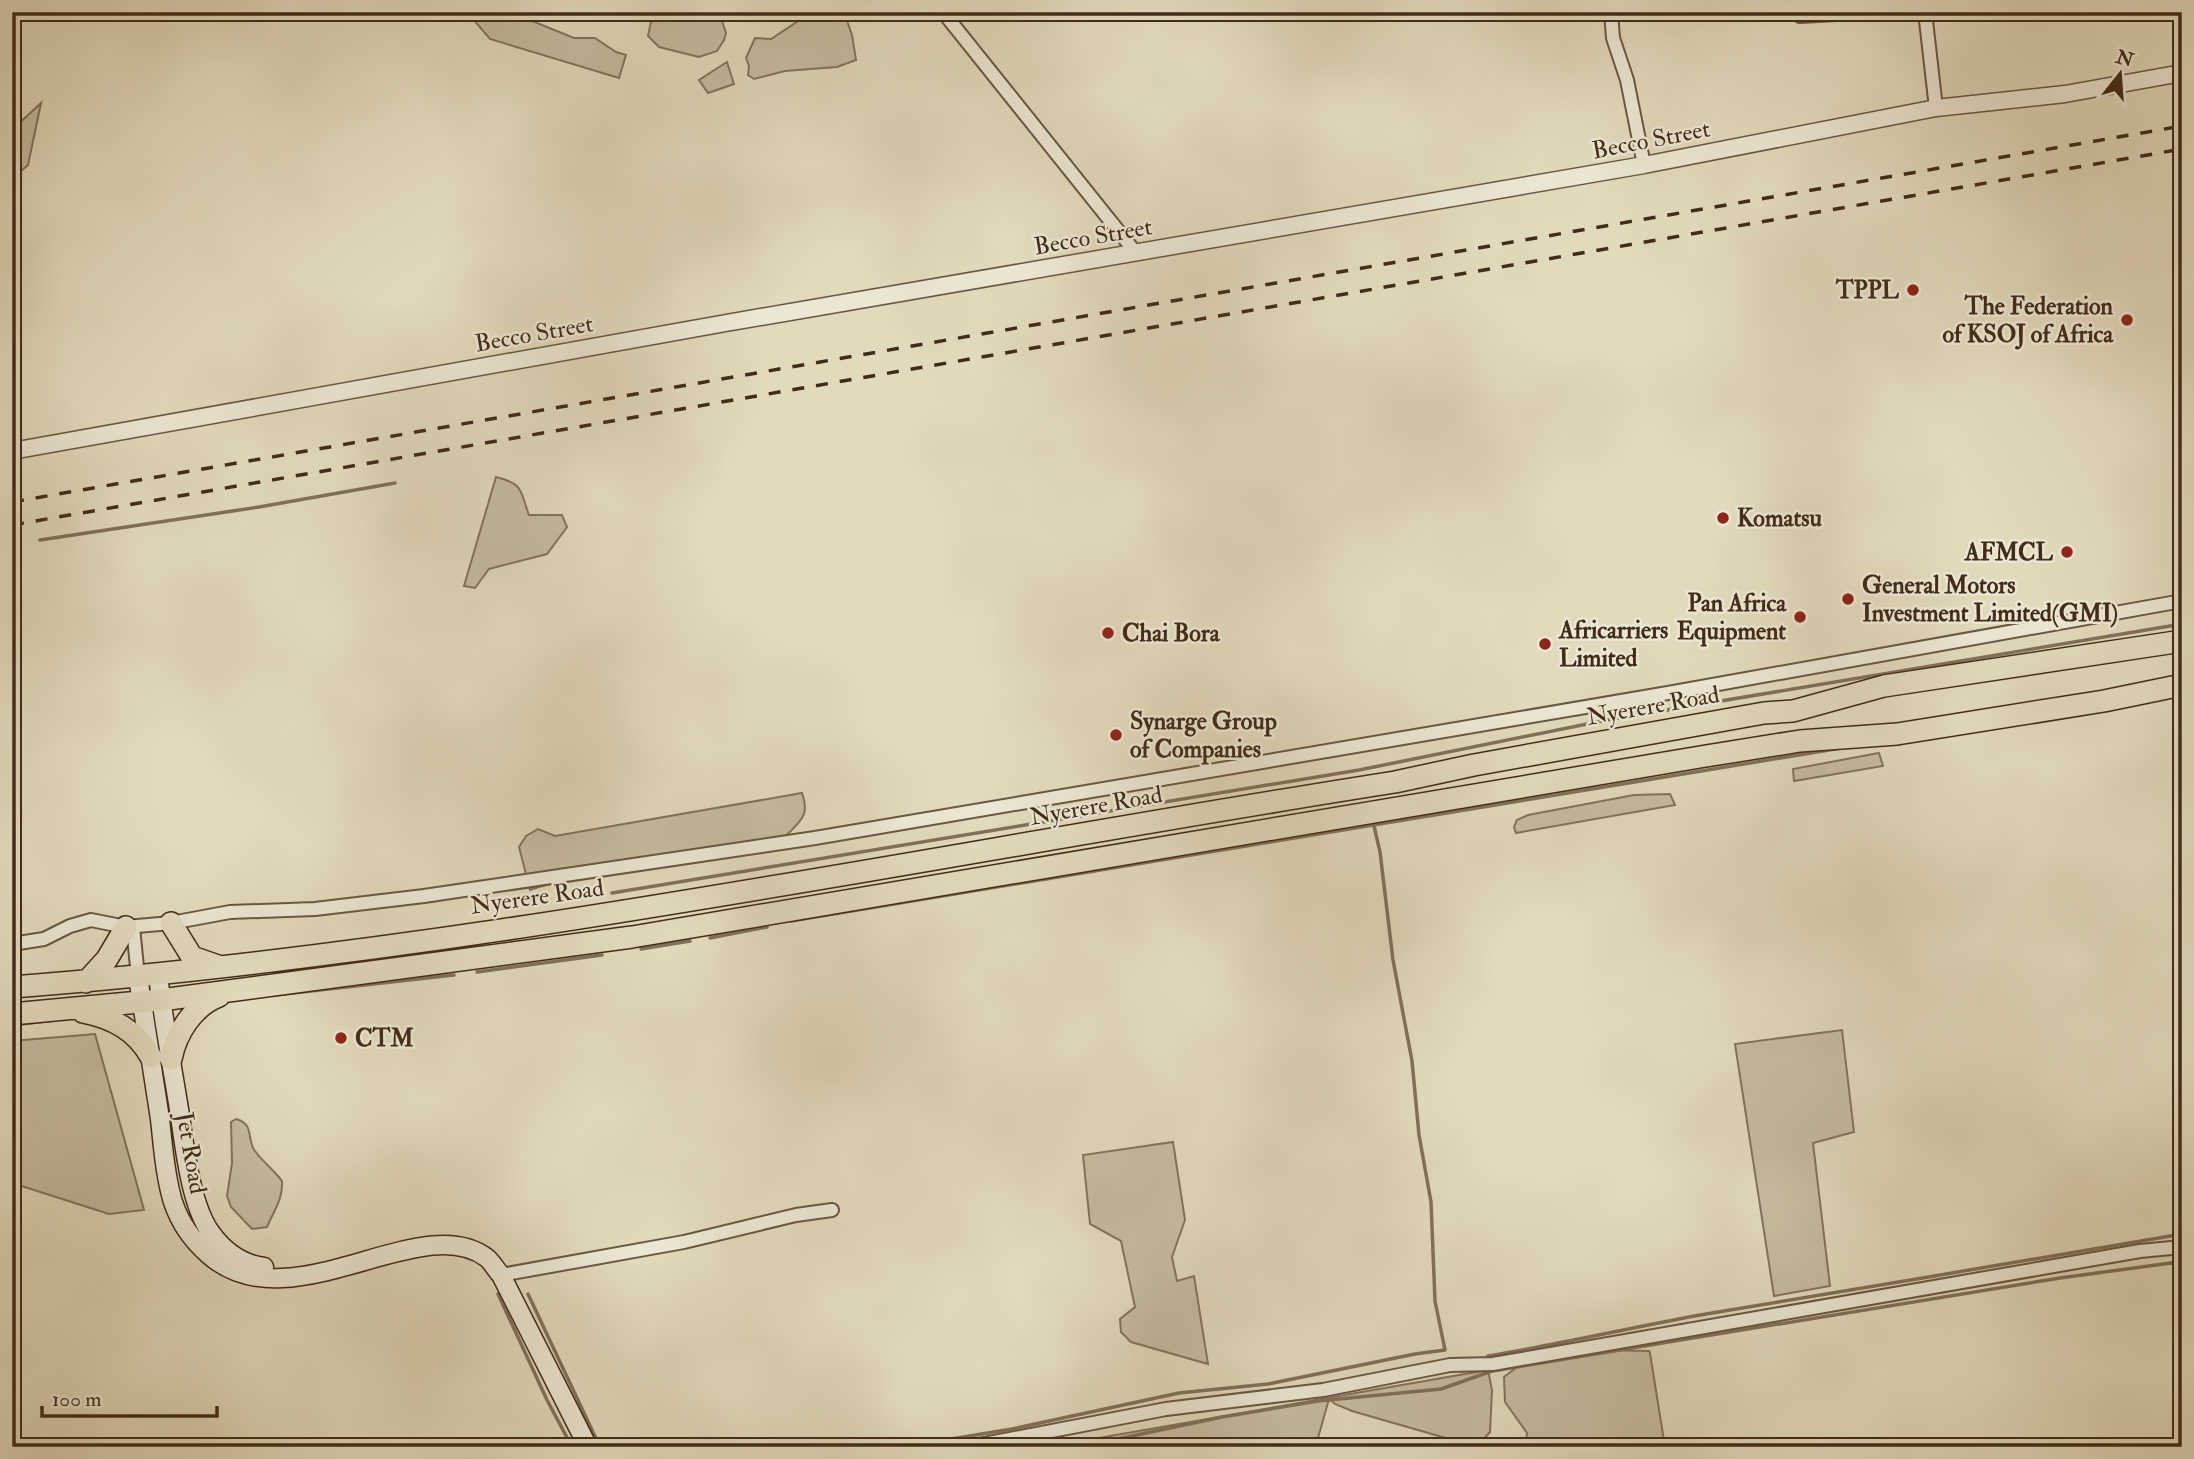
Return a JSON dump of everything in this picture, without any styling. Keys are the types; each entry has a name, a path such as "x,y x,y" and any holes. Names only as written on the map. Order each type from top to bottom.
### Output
{"highway":[{"name":"Nyerere Road","path":"12,988 86,982 151,971 223,967 648,908 1395,782 1474,765 1764,713 1793,711 1884,687 2182,641"},
{"path":"12,1014 234,991 644,935 1719,754 1800,741 1897,734 2104,701 2182,685"},
{"path":"170,923 192,957 223,967"},
{"path":"86,982 130,927"},
{"path":"61,1009 86,1013 120,1024 161,1058 195,1012 212,999 234,991"}],"main road":[{"name":"Jet Road","path":"151,971 151,1001 161,1058 196,1199 210,1232 231,1254 256,1265 280,1269 336,1261 367,1260 427,1246 451,1245 487,1258 500,1275 588,1447"}],"street":[{"path":"943,12 1136,253"},
{"path":"1611,12 1614,38 1627,80 1644,165"},
{"path":"1796,12 1800,16 1871,12"},
{"path":"1924,12 1936,107"},
{"name":"Becco Street","path":"12,451 740,321 1644,165 1936,107 2065,94 2182,73"},
{"path":"12,944 44,939 70,926 91,920 130,927 230,912 315,909 424,896 815,838 1668,693 2182,601"},
{"name":"Jet Road","path":"130,927 151,971"},
{"path":"500,1275 684,1242 796,1215 832,1210"},
{"path":"968,1447 1166,1409 1323,1390 1450,1366 1493,1364 2126,1254 2182,1247"}],"shaded area":[{"path":"467,12 510,12 574,38 595,38 616,52 626,55 619,78 490,39"},
{"path":"653,12 719,12 726,33 724,40 717,51 699,57 659,47 648,36"},
{"path":"804,12 844,12 852,35 856,60 837,67 785,71 754,79 748,75 746,58 755,38 771,39 801,19"},
{"path":"727,62 734,84 708,93 699,80"},
{"path":"41,103 28,165 12,179 12,130"},
{"path":"496,477 517,486 529,515 562,515 567,527 547,554 489,569 475,588 464,586"},
{"path":"1879,753 1883,766 1794,781 1793,769"},
{"path":"802,793 804,813 800,822 785,837 555,882 530,890 519,847 526,836 538,829 555,836"},
{"path":"1670,794 1675,805 1516,833 1514,827 1517,820 1528,815 1634,795"},
{"path":"1842,1030 1854,1132 1813,1143 1830,1286 1774,1296 1735,1044"},
{"path":"95,1034 144,1210 109,1214 12,1183 12,1041"},
{"path":"236,1119 246,1124 255,1151 282,1181 280,1199 267,1227 252,1229 231,1207 227,1196 232,1163 231,1122"},
{"path":"1173,1142 1185,1220 1172,1257 1177,1281 1194,1276 1208,1364 1131,1342 1121,1332 1120,1319 1135,1307 1121,1241 1090,1224 1083,1155"},
{"path":"1600,1350 1649,1351 1665,1447 1522,1447 1526,1443 1527,1433 1505,1402 1504,1377 1521,1364"},
{"path":"1488,1370 1492,1390 1490,1432 1477,1447 1352,1411 1329,1399 1318,1438 1269,1447 1047,1447"}],"waterway":[{"path":"1986,12 2002,12"},
{"path":"40,540 259,507 395,483"},
{"path":"612,893 1359,770 1607,720 2182,624"},
{"path":"791,921 1841,748"},
{"path":"903,1447 1012,1429 1179,1393 1268,1384 1445,1350 1435,1301 1431,1202 1419,1135 1412,1061 1393,960 1380,852 1374,826"},
{"path":"710,938 767,927"},
{"path":"641,949 690,941"},
{"path":"477,972 602,955"},
{"path":"275,995 454,975"},
{"path":"12,1025 55,1020"},
{"path":"1488,1356 1706,1314 2182,1234"},
{"path":"1062,1447 1113,1440 1222,1417 1318,1401 1441,1389 1492,1371 2060,1278 2171,1263 2182,1267"},
{"path":"498,1294 572,1447"},
{"path":"528,1294 600,1447"}],"railway":[{"path":"12,502 2182,126"},
{"path":"12,525 2182,149"}],"place":[{"name":"TPPL","path":"1913,290"},
{"name":"The Federation of KSOJ of Africa","path":"2127,320"},
{"name":"Komatsu","path":"1723,518"},
{"name":"AFMCL","path":"2067,552"},
{"name":"General Motors Investment Limited(GMI)","path":"1848,599"},
{"name":"Pan Africa Equipment","path":"1800,617"},
{"name":"Chai Bora","path":"1108,633"},
{"name":"Africarriers Limited","path":"1545,644"},
{"name":"Synarge Group of Companies","path":"1116,735"},
{"name":"CTM","path":"341,1038"}]}
